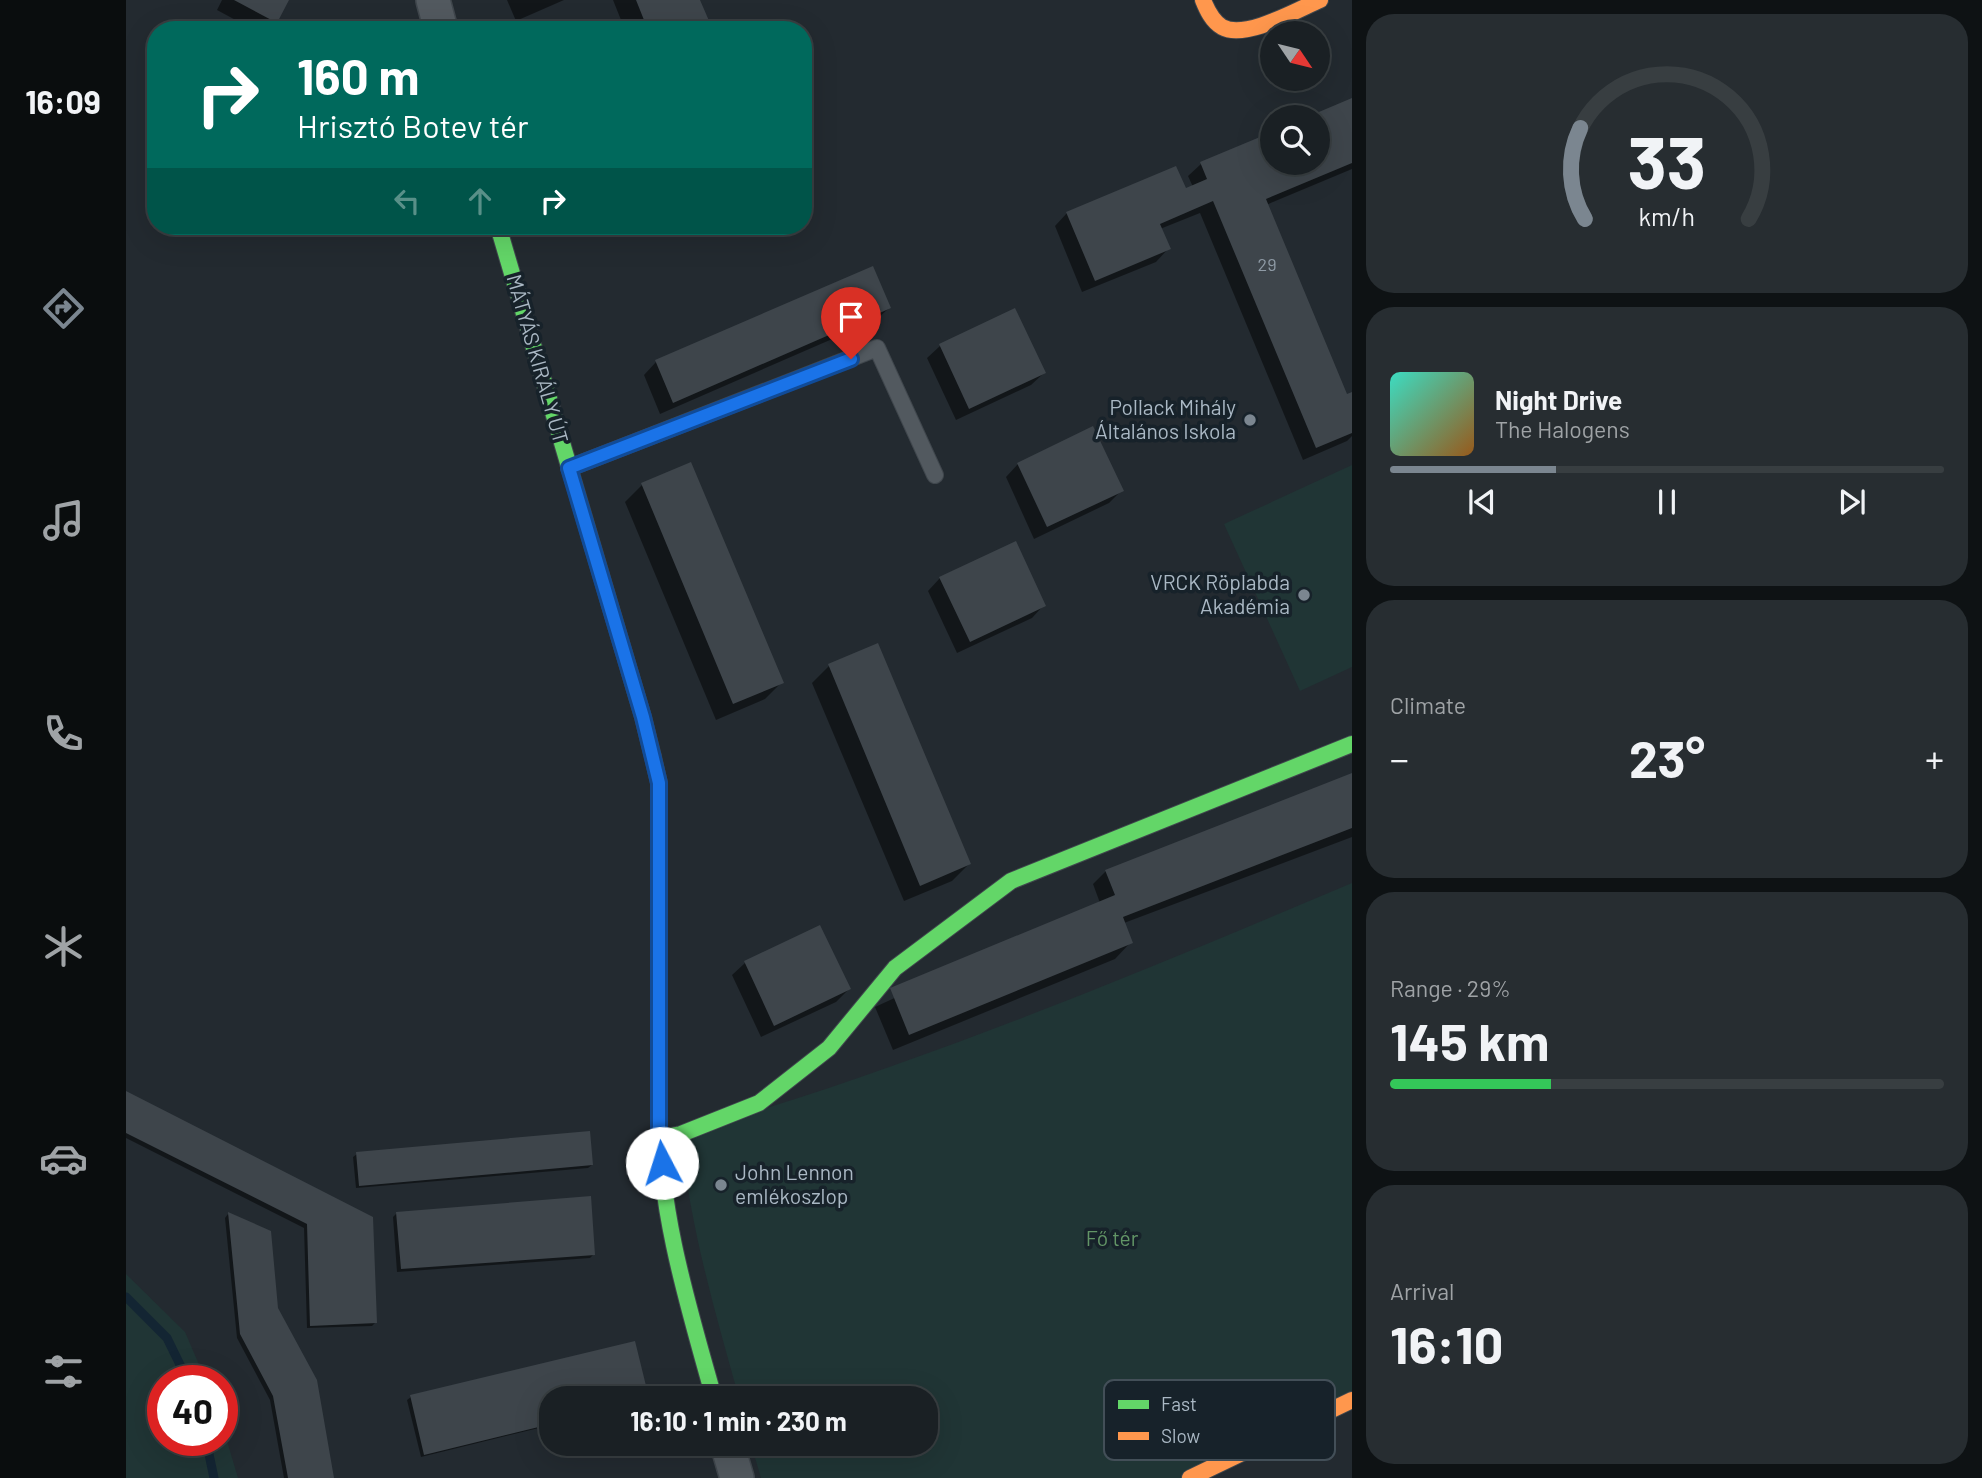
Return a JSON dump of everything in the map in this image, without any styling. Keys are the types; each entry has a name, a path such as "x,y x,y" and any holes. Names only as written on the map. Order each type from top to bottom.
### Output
{"street":[{"path":"433,0 439,21"},
{"path":"1203,0 1212,20 1229,31 1253,28 1320,0"},
{"name":"MÁTYÁS KIRÁLY ÚT","path":"501,235 643,717 659,783 659,1138 667,1213 682,1284 711,1386"},
{"path":"659,1138 681,1134 759,1103 828,1048 895,968 1011,881 1352,744"},
{"path":"1335,1408 1352,1400"},
{"path":"731,1456 737,1478"},
{"path":"1190,1478 1227,1460"}],"lane":[{"path":"569,468 877,348 934,475"}],"green space":[{"name":"VRCK Röplabda Akadémia","path":"1352,465 1352,667 1300,691 1224,524"},
{"name":"Fő tér","path":"1352,883 1352,1400 1335,1408 1335,1380 1104,1380 1104,1460 1227,1460 1190,1478 761,1478 755,1456 938,1456 938,1386 736,1386 697,1234 681,1134 852,1080 1104,986"},
{"path":"126,1274 185,1332 199,1365 147,1365 147,1456 231,1456 238,1478 126,1478"}],"building":[{"path":"234,0 289,0 278,21"},
{"path":"636,0 700,0 709,21 644,21"},
{"path":"1352,98 1352,163 1330,172 1330,107"},
{"path":"1260,137 1260,175 1323,175 1266,199 1347,394 1352,392 1352,433 1316,448 1213,201 1160,224 1171,249 1095,281 1066,212 1176,166 1186,188 1207,179 1200,162"},
{"path":"873,266 891,308 673,403 655,360"},
{"path":"1015,308 1046,373 969,409 939,344"},
{"path":"1093,426 1124,491 1047,527 1017,463"},
{"path":"691,462 784,683 733,704 641,483"},
{"path":"1016,541 1046,606 970,642 939,577"},
{"path":"878,643 971,864 920,886 828,664"},
{"path":"1352,773 1352,828 1123,917 1133,943 909,1035 890,988 1115,895 1105,870"},
{"path":"820,925 851,989 774,1026 744,961"},
{"path":"126,1091 373,1217 377,1323 310,1326 307,1224 126,1133"},
{"path":"590,1131 593,1165 359,1186 356,1152"},
{"path":"591,1196 595,1255 401,1269 396,1212"},
{"path":"228,1212 271,1231 278,1308 317,1380 334,1478 288,1478 273,1396 240,1334"},
{"path":"635,1341 646,1386 539,1386 539,1427 424,1455 410,1395"}],"waterway":[{"path":"126,1297 167,1338 180,1365"},
{"path":"209,1456 214,1478"}],"traffic: fast":[{"path":"501,235 653,757"},
{"path":"659,1138 681,1134 759,1103 829,1048 895,968 1011,881 1352,744"},
{"path":"659,1115 660,1151 670,1223 685,1293 711,1386"}],"traffic: slow":[{"path":"1203,0 1215,22 1232,30 1257,27 1320,0"},
{"path":"653,757 659,783 659,1115"},
{"path":"1335,1408 1352,1400"},
{"path":"1190,1478 1227,1460"}],"place":[{"name":"Pollack Mihály Általános Iskola","path":"1250,420"},
{"name":"VRCK Röplabda Akadémia","path":"1304,595"},
{"name":"John Lennon emlékoszlop","path":"721,1185"}],"route":[{"path":"662,1163 659,1138 659,783 643,717 569,468 851,359"}]}
